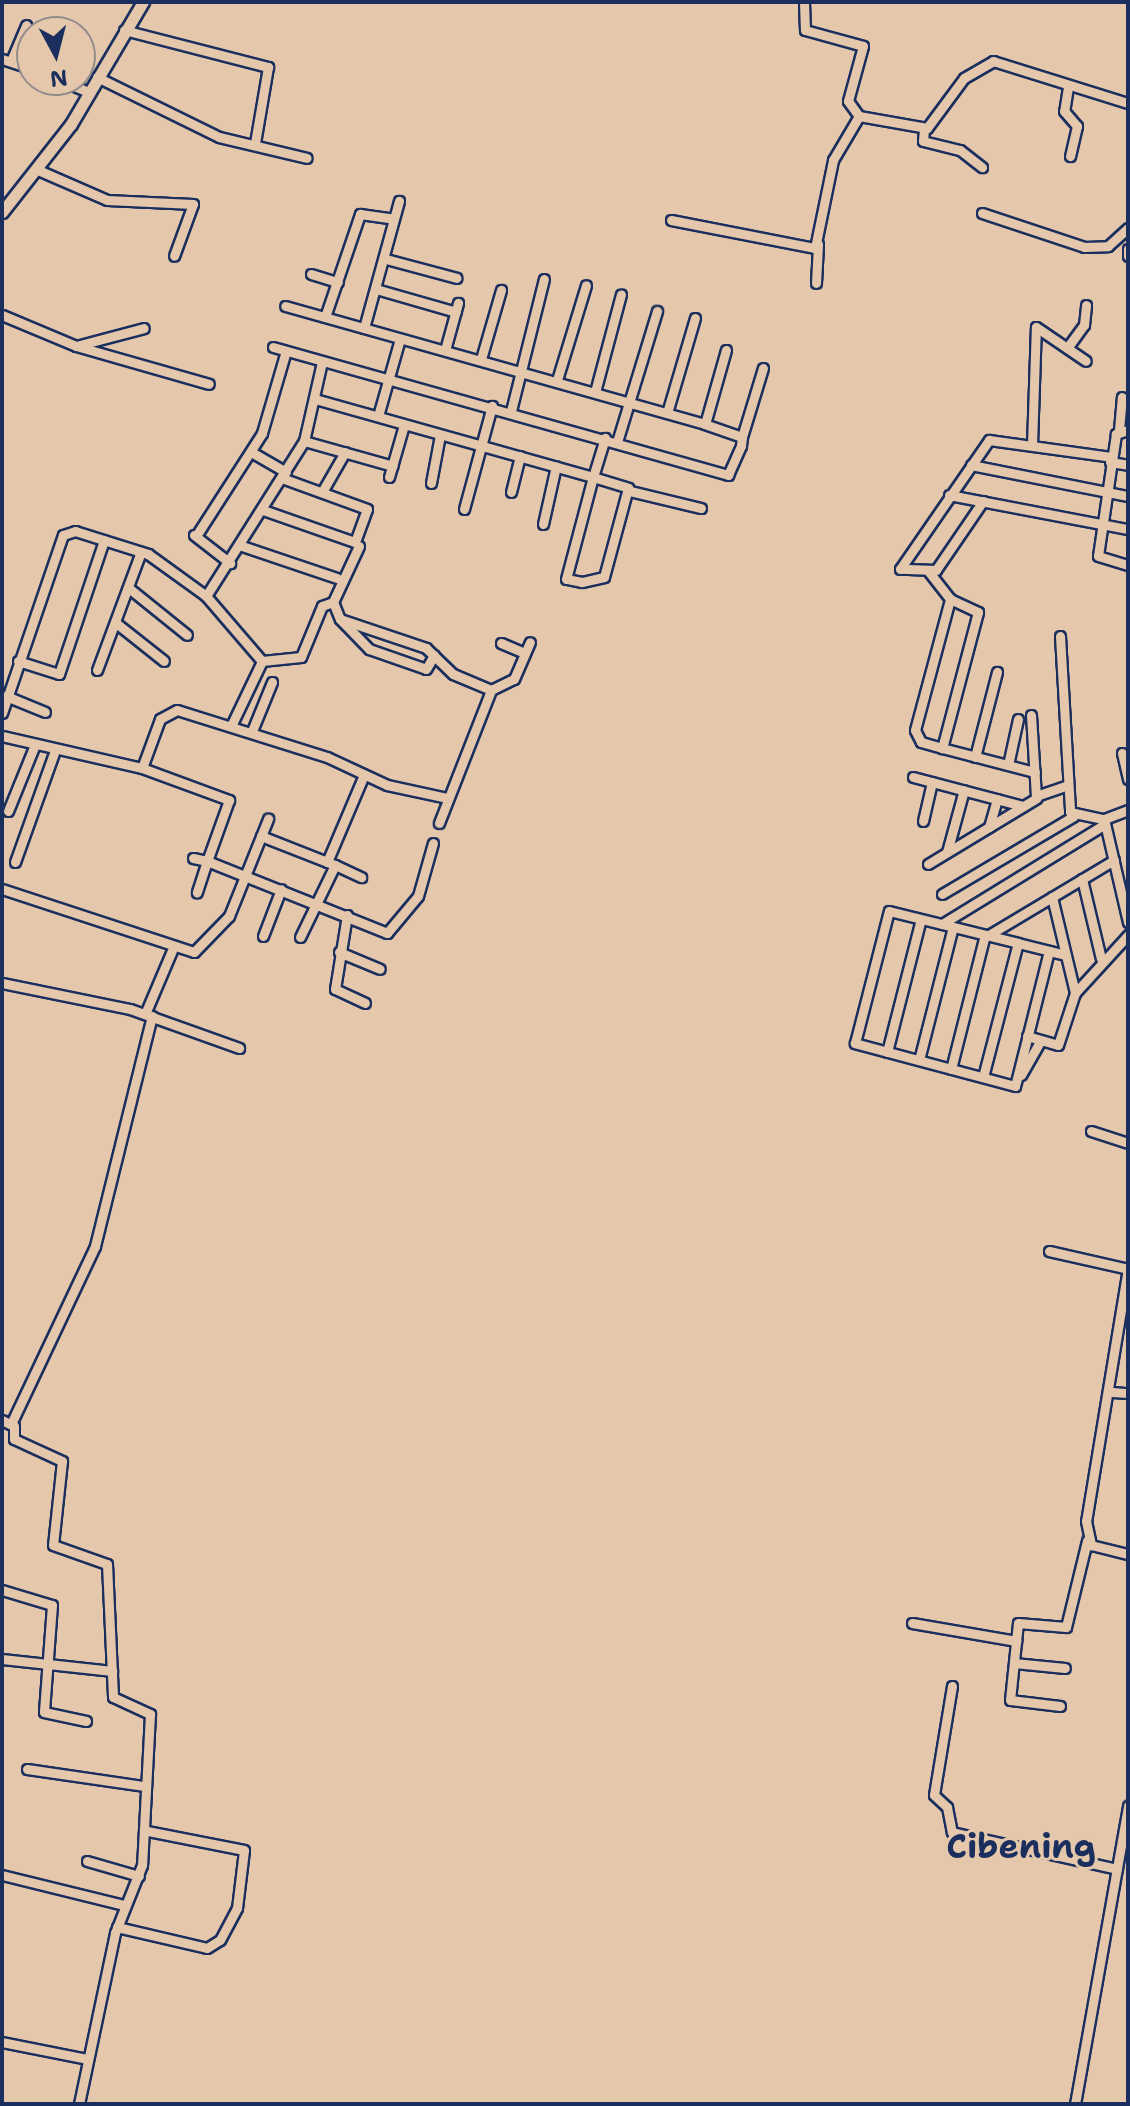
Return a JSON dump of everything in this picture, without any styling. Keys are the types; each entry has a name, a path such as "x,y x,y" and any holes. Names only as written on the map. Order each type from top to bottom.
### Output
{"street":[{"path":"143,2 97,77 185,123 307,158"},
{"path":"804,2 805,30 863,46 848,101 859,116 924,129"},
{"path":"124,30 268,67 255,143"},
{"path":"6,60 16,42"},
{"path":"982,167 960,150 923,141 924,129 985,62 1128,103"},
{"path":"1068,87 1064,111 1077,126 1070,156"},
{"path":"2,212 38,170 85,96"},
{"path":"816,283 818,244 833,160 859,116"},
{"path":"38,170 107,200 193,204 174,256"},
{"path":"364,328 386,259 399,201"},
{"path":"982,213 1084,247 1108,246 1128,228"},
{"path":"325,317 360,214 394,219"},
{"path":"671,220 778,245 818,244"},
{"path":"1128,249 1128,256"},
{"path":"386,259 457,278"},
{"path":"311,274 338,282"},
{"path":"511,411 519,369 544,279"},
{"path":"557,380 586,285"},
{"path":"376,289 457,308 445,350"},
{"path":"481,359 501,290"},
{"path":"595,392 621,294"},
{"path":"1070,344 1084,325 1086,305"},
{"path":"285,306 519,369 742,437"},
{"path":"617,442 657,311"},
{"path":"2,315 76,346 209,384"},
{"path":"667,413 695,318"},
{"path":"1032,445 1036,327 1070,344 1086,361"},
{"path":"76,346 144,328"},
{"path":"378,416 400,339"},
{"path":"273,347 511,411 728,475 763,368"},
{"path":"705,424 726,350"},
{"path":"230,563 195,536 253,453 286,351"},
{"path":"206,596 242,546 304,441 322,362"},
{"path":"1122,397 1123,430 1111,460 1099,559 1128,565"},
{"path":"315,399 556,466 630,491 701,508"},
{"path":"464,509 492,406"},
{"path":"304,441 345,452 391,471 404,425"},
{"path":"431,483 440,435"},
{"path":"605,438 566,579 604,577 630,491"},
{"path":"942,748 978,612 950,599 929,572 899,565 991,439 1128,465"},
{"path":"322,492 345,452"},
{"path":"253,453 284,475 367,510 354,543 263,510"},
{"path":"511,492 520,456"},
{"path":"971,465 1128,496"},
{"path":"543,524 556,466"},
{"path":"949,495 1128,529"},
{"path":"929,572 983,501"},
{"path":"2,713 63,535 75,531 141,552 206,596 262,661"},
{"path":"18,661 59,674 104,540"},
{"path":"242,546 337,578"},
{"path":"262,661 301,657 322,606 333,602 359,546"},
{"path":"97,670 130,589 141,552"},
{"path":"130,589 187,635"},
{"path":"950,599 915,730 921,742 1035,772"},
{"path":"333,602 340,619 369,649 426,669 434,655"},
{"path":"340,619 398,637 434,655 453,674 491,690 510,683 530,642"},
{"path":"116,623 164,661"},
{"path":"369,649 375,630"},
{"path":"1060,636 1068,785 1079,817"},
{"path":"390,657 398,637"},
{"path":"501,643 525,653"},
{"path":"232,724 262,661"},
{"path":"975,757 997,672"},
{"path":"252,731 272,682"},
{"path":"439,823 491,690"},
{"path":"6,696 45,712"},
{"path":"142,768 167,711 232,724 364,775 447,798"},
{"path":"1031,715 1037,798"},
{"path":"1008,765 1018,719"},
{"path":"2,736 54,753 142,768 231,801 197,892"},
{"path":"8,811 34,747"},
{"path":"15,862 54,753"},
{"path":"1122,753 1128,779"},
{"path":"300,937 364,775"},
{"path":"913,777 1023,806"},
{"path":"923,821 932,782"},
{"path":"928,864 1037,798 1068,785"},
{"path":"947,852 964,790"},
{"path":"989,827 997,799"},
{"path":"942,924 1102,820 1128,810"},
{"path":"942,894 1079,817 1102,820"},
{"path":"2,889 119,922 173,948 194,952 209,942 244,875 268,819"},
{"path":"1102,820 1128,922"},
{"path":"261,836 361,877"},
{"path":"193,858 394,930 418,896 433,843"},
{"path":"951,1069 986,935 1114,860"},
{"path":"1082,879 1101,959"},
{"path":"263,936 281,889"},
{"path":"1052,897 1075,993"},
{"path":"1015,1086 855,1043 889,911 1066,955"},
{"path":"347,915 335,989 365,1003"},
{"path":"887,1052 921,919"},
{"path":"919,1060 953,927"},
{"path":"1027,1036 1058,1045 1075,993 1101,959 1128,935"},
{"path":"983,1077 1018,943"},
{"path":"79,2104 117,1927 139,1876 147,1831 143,1786 150,1713 115,1701 108,1566 54,1547 62,1461 14,1439 7,1422 95,1246 149,1015 173,948"},
{"path":"1015,1086 1049,951"},
{"path":"339,952 380,969"},
{"path":"2,983 149,1015 239,1048"},
{"path":"1015,1086 1041,1040"},
{"path":"1091,1131 1128,1143"},
{"path":"1049,1251 1128,1269 1112,1392 1087,1541 1066,1627 1018,1623 1010,1700 1060,1706"},
{"path":"1112,1392 1128,1393"},
{"path":"1087,1541 1128,1554"},
{"path":"2,1590 52,1605 45,1664 45,1713 86,1721"},
{"path":"912,1623 1016,1641"},
{"path":"2,1659 112,1671"},
{"path":"1014,1663 1065,1668"},
{"path":"952,1686 934,1795 947,1807 952,1832 1117,1869"},
{"path":"27,1769 143,1786"},
{"path":"1075,2104 1128,1806"},
{"path":"117,1927 207,1948 220,1940 237,1908 244,1850 147,1831"},
{"path":"87,1861 139,1876"},
{"path":"2,1875 124,1905"},
{"path":"2,2042 87,2059"}],"district":[{"name":"Cibening","path":"1021,1847"}]}
